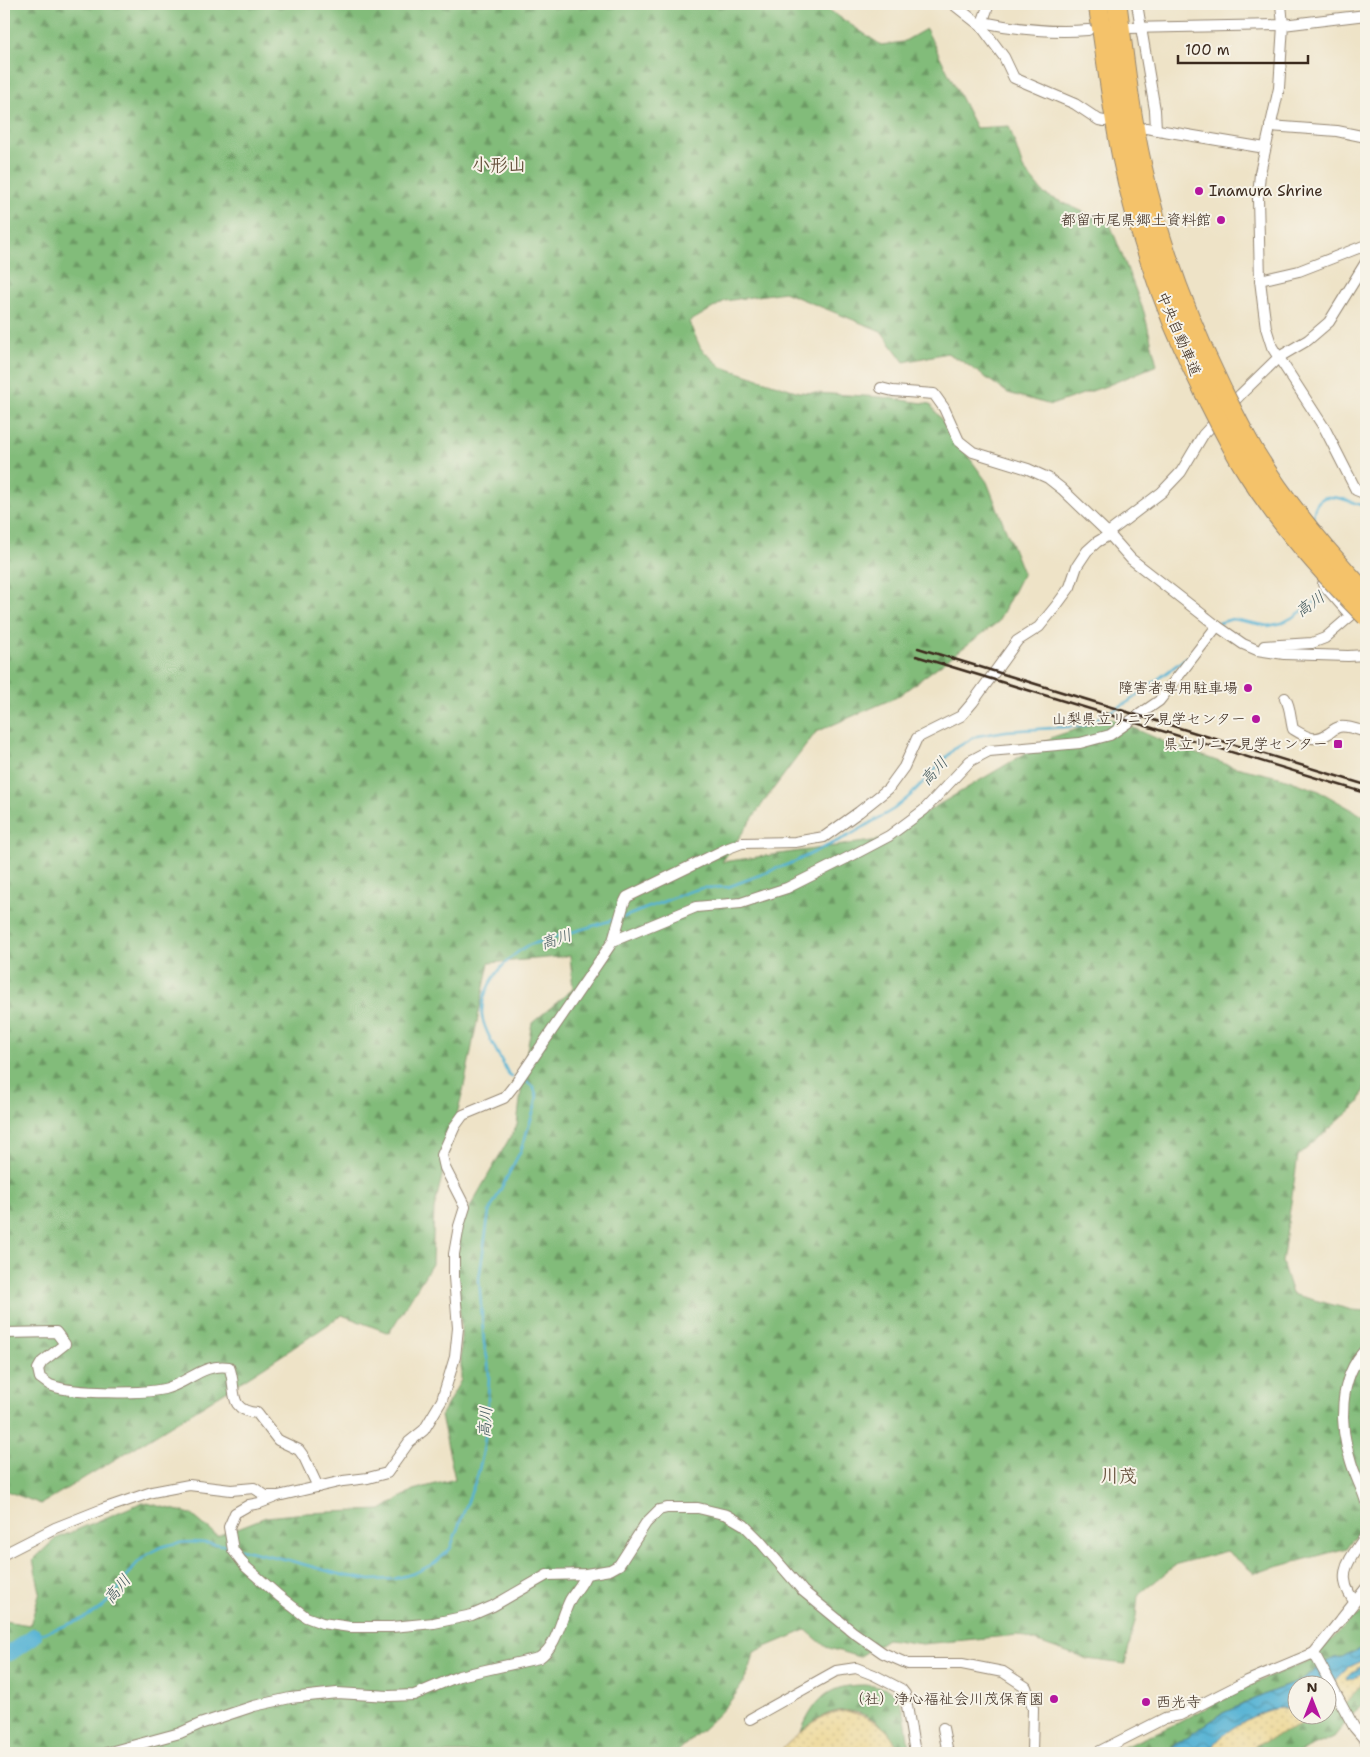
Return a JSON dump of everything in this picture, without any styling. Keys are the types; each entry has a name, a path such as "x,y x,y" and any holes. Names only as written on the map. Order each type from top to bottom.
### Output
{"highway":[{"name":"中央自動車道","path":"1098,4 1122,158 1134,206 1162,296 1189,361 1256,454 1276,486 1320,542 1366,594"},
{"name":"中央自動車道","path":"1116,4 1136,136 1151,206 1216,397 1247,473 1269,505 1358,615"}],"street":[{"path":"953,4 982,24 1004,57 1014,78 1075,104 1098,120 1104,121"},
{"path":"982,24 989,4"},
{"path":"1137,4 1155,110 1151,129 1265,148"},
{"path":"1281,4 1283,25 1279,88 1260,173 1258,198 1260,280 1266,328 1272,347 1325,429 1356,490 1366,494"},
{"path":"1128,28 1283,25 1366,15"},
{"path":"982,24 1042,30 1088,30"},
{"path":"1270,126 1337,131 1366,137"},
{"path":"1260,280 1299,270 1366,245"},
{"path":"1032,1753 1033,1708 1026,1687 1003,1672 995,1670 962,1664 908,1664 883,1653 853,1632 803,1591 744,1525 727,1515 698,1508 667,1508 659,1510 646,1523 619,1564 603,1572 547,1575 494,1606 472,1614 434,1624 392,1627 350,1627 322,1623 306,1617 246,1566 233,1550 229,1527 235,1513 249,1505 278,1496 386,1473 409,1442 424,1430 442,1400 454,1357 458,1328 454,1254 459,1226 466,1207 445,1168 442,1155 455,1126 463,1115 504,1098 516,1083 613,940 627,897 742,843 794,842 824,836 888,789 904,767 917,738 961,716 1017,641 1039,627 1070,587 1077,566 1086,551 1162,492 1181,472 1203,435 1240,394 1279,357 1308,340 1329,322 1366,262"},
{"path":"881,388 893,391 934,394 944,408 959,441 973,452 1028,469 1048,478 1062,489 1131,559 1217,626 1244,644 1257,650 1284,654 1366,655"},
{"path":"1211,426 1257,501 1287,541 1333,596 1358,615"},
{"path":"1244,644 1268,647 1312,643 1325,638 1358,615 1366,607"},
{"path":"613,940 696,907 741,903 778,891 853,855 889,836 924,810 970,761 989,751 1080,743 1110,735 1159,701 1217,626"},
{"path":"1285,698 1290,704 1290,718 1293,729 1306,737 1315,739 1343,727 1366,732"},
{"path":"4,1333 56,1332 65,1344 42,1362 38,1370 40,1378 50,1386 78,1392 122,1392 164,1389 211,1366 228,1367 233,1376 233,1396 239,1406 250,1412 257,1413 278,1440 299,1450 318,1487"},
{"path":"1366,1349 1357,1359 1350,1374 1343,1415 1346,1446 1366,1502"},
{"path":"4,1554 55,1528 152,1492 189,1485 231,1490 254,1488 266,1496 278,1496"},
{"path":"1354,1601 1346,1589 1344,1574 1350,1560 1366,1535"},
{"path":"106,1753 180,1732 254,1706 290,1698 337,1693 388,1696 414,1695 459,1676 539,1658 551,1646 571,1600 584,1581 586,1574"},
{"path":"1096,1753 1164,1718 1180,1715 1245,1682 1315,1655 1354,1601 1366,1588"},
{"path":"1315,1655 1354,1727 1366,1741"},
{"path":"750,1719 836,1670 856,1668 901,1689 905,1694 914,1747 918,1753"},
{"path":"943,1728 948,1753"}],"green space":[{"path":"4,4 820,4 881,45 903,42 926,29 976,128 1009,126 1023,168 1044,194 1110,224 1144,312 1157,365 1106,386 1051,405 1008,393 962,361 947,353 904,362 881,331 784,292 725,301 689,322 701,349 722,367 799,392 881,397 930,404 987,482 1023,573 998,622 897,697 816,732 722,862 879,840 1053,737 1111,718 1169,744 1231,766 1283,778 1319,791 1365,817 1366,1084 1359,1103 1298,1156 1282,1262 1292,1294 1352,1310 1366,1311 1366,1522 1347,1548 1254,1573 1227,1551 1177,1564 1138,1595 1136,1616 1125,1664 1087,1659 1018,1635 922,1644 887,1639 859,1657 826,1647 806,1630 754,1652 744,1682 735,1695 712,1720 676,1753 4,1753 4,1621 30,1625 40,1592 33,1560 55,1539 143,1502 191,1514 217,1536 266,1517 306,1513 381,1510 413,1490 455,1479 441,1416 461,1380 461,1323 451,1240 517,1125 524,1067 532,1023 573,989 570,956 489,963 463,1091 434,1209 432,1264 389,1333 342,1315 231,1388 41,1504 4,1490"},
{"path":"1366,1612 1365,1647 1343,1657 1334,1658 1310,1674 1288,1674 1288,1686 1223,1713 1163,1753 1110,1753 1178,1723 1252,1684 1312,1659 1354,1617"},
{"path":"1366,1679 1366,1703 1354,1712 1334,1737 1297,1753 1245,1753 1272,1736 1301,1724 1338,1724 1338,1707 1346,1703"},
{"path":"865,1685 886,1689 897,1696 903,1710 909,1749 912,1753 899,1753 895,1743 882,1726 863,1714 852,1711 830,1713 818,1719 801,1732 812,1709 825,1695 843,1687"}],"sand":[{"path":"1366,1659 1366,1664 1348,1676 1353,1679 1366,1670 1366,1679 1346,1703 1338,1707 1338,1678 1349,1667"},
{"path":"1288,1707 1288,1724 1303,1724 1256,1745 1245,1753 1211,1753 1213,1746 1219,1739 1236,1725 1277,1708"},
{"path":"846,1711 864,1716 879,1724 891,1736 899,1753 798,1750 786,1753 783,1748 812,1723 828,1715"}],"water":[{"path":"1366,1646 1366,1659 1349,1667 1338,1678 1338,1674 1310,1674 1334,1658 1343,1657"},
{"path":"1366,1664 1366,1670 1353,1679 1346,1680 1352,1672"},
{"path":"1288,1686 1288,1707 1266,1711 1247,1719 1219,1739 1211,1753 1163,1753 1223,1713"},
{"path":"798,1750 822,1752 857,1751 860,1753 792,1753"}],"waterway":[{"name":"高川","path":"1313,522 1314,510 1318,502 1324,498 1339,498 1366,507"},
{"name":"高川","path":"1219,623 1232,619 1268,626 1282,623 1328,593"},
{"name":"高川","path":"624,917 688,892 702,888 728,887 794,862 850,835 894,809 911,795 954,749 977,736 1006,731 1083,726 1128,702 1187,657"},
{"name":"高川","path":"512,1076 509,1075 483,1023 482,1005 485,994 496,974 511,958 529,945 616,919"},
{"name":"高川","path":"240,1549 342,1575 370,1580 394,1579 415,1573 435,1563 450,1549 478,1474 483,1452 487,1423 489,1376 484,1343 479,1279 489,1212 521,1150 535,1107 537,1096 533,1087 527,1082"},
{"name":"高川","path":"34,1636 78,1621 95,1612 115,1594 133,1568 153,1551 165,1546 189,1542 229,1546"},
{"name":"高川","path":"4,1653 10,1653 34,1636"}],"railway":[{"path":"918,648 1366,785"},
{"path":"916,656 1366,793"}],"place":[{"name":"Inamura Shrine","path":"1199,191"},
{"name":"都留市尾県郷土資料館","path":"1221,220"},
{"name":"障害者専用駐車場","path":"1248,688"},
{"name":"山梨県立リニア見学センター","path":"1256,719"},
{"name":"県立リニア見学センター","path":"1338,744"},
{"name":"（社）浄心福祉会川茂保育園","path":"1054,1699"},
{"name":"西光寺","path":"1146,1702"}],"district":[{"name":"小形山","path":"499,165"},
{"name":"川茂","path":"1119,1476"}]}
